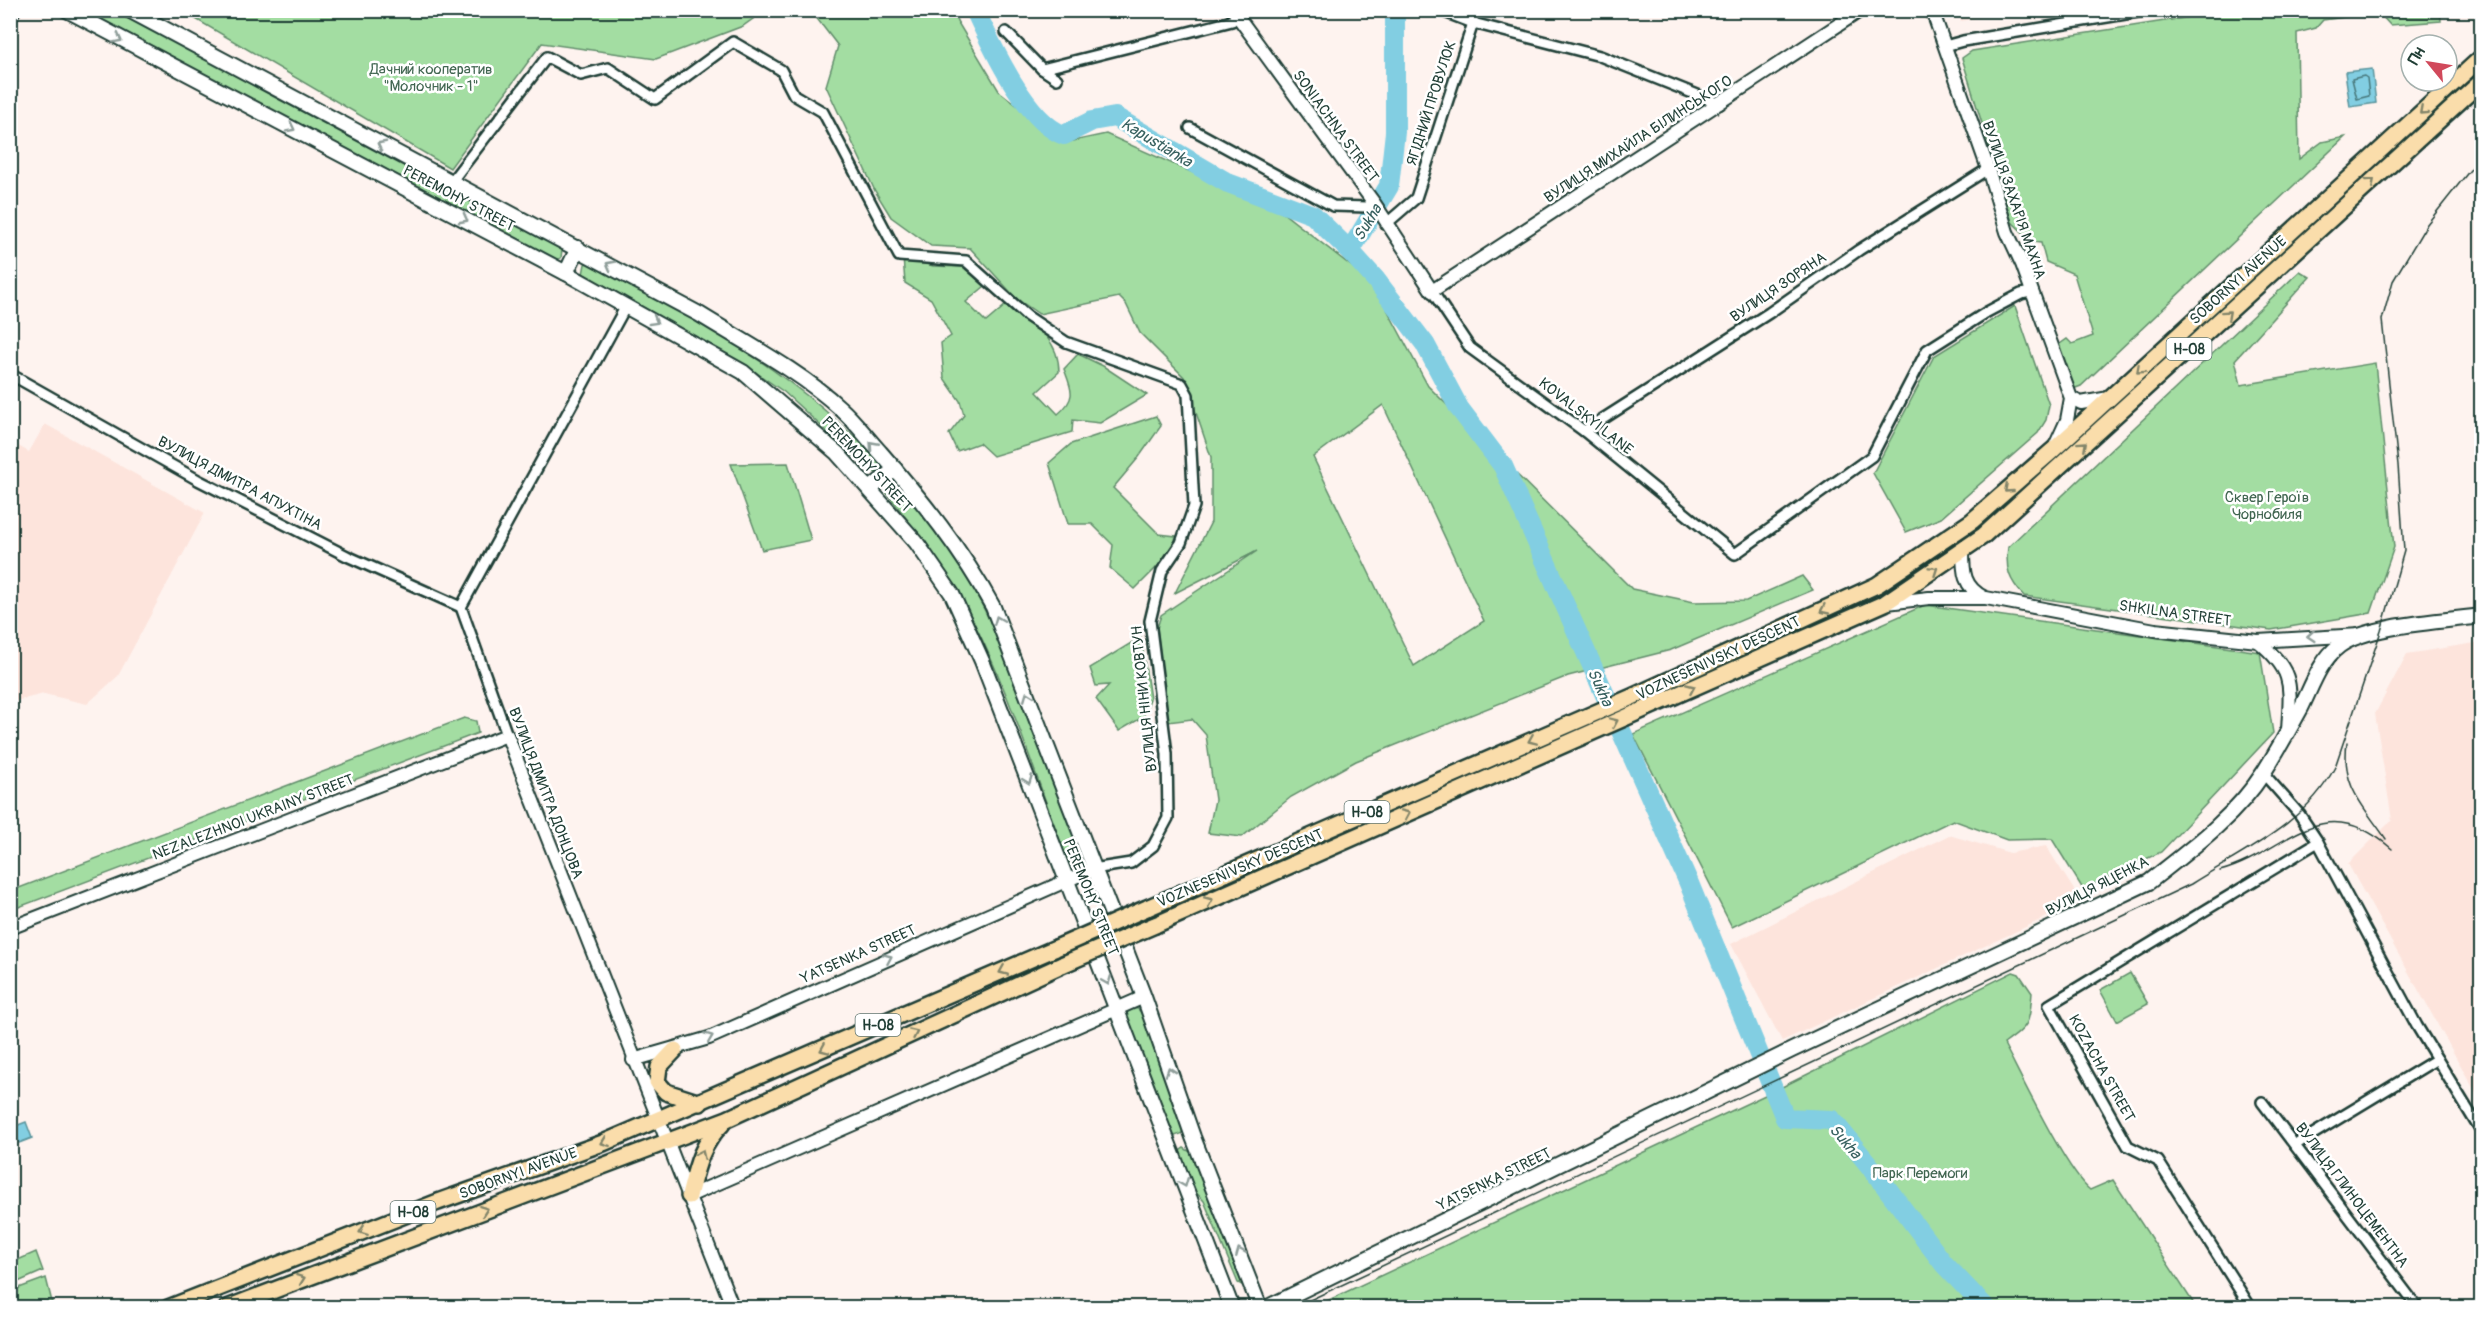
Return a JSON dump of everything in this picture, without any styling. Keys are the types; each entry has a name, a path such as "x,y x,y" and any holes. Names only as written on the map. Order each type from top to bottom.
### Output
{"main road":[{"name":"PEREMOHY STREET","path":"67,10 566,273 743,372 800,418 870,489 916,542 952,594 982,661 1065,879 1119,1009 1169,1148 1232,1308"},
{"name":"PEREMOHY STREET","path":"129,10 699,314 782,366 840,408 895,469 953,541 974,572 993,607 1144,997 1193,1137 1260,1308"},
{"name":"SOBORNYI AVENUE","path":"1877,585 1972,521 2052,451 2481,57"},
{"name":"SOBORNYI AVENUE","path":"1886,603 1992,528 2481,81"},
{"path":"566,273 578,248"},
{"path":"870,489 895,469"},
{"name":"VOZNESENIVSKY DESCENT","path":"728,1119 1064,964 1592,732 1635,704 1877,585"},
{"name":"VOZNESENIVSKY DESCENT","path":"700,1103 1586,717 1635,704 1886,603"},
{"name":"ВУЛИЦЯ ЯЦЕНКА","path":"1735,1078 2149,882 2223,821 2244,800 2288,732 2323,664 2339,645 2363,635 2399,627 2481,616"},
{"path":"675,1050 659,1067 657,1082 666,1092 700,1103"},
{"name":"YATSENKA STREET","path":"1266,1308 1735,1078"},
{"name":"SOBORNYI AVENUE","path":"168,1308 438,1202 603,1143 700,1103"},
{"path":"689,1196 697,1164 707,1142 728,1119"},
{"name":"SOBORNYI AVENUE","path":"227,1308 728,1119"},
{"path":"1169,1148 1193,1137"}],"street":[{"path":"10,17 14,10"},
{"path":"1439,10 1473,23 1600,56 1720,104"},
{"name":"ЯГІДНИЙ ПРОВУЛОК","path":"1385,220 1416,198 1473,23 1473,10"},
{"name":"ВУЛИЦЯ МИХАЙЛА БІЛИНСЬКОГО","path":"1432,291 1861,10"},
{"name":"ВУЛИЦЯ ЗАХАРІЯ МАХНА","path":"1932,10 1988,169 2004,223 2022,264 2071,398"},
{"path":"1946,46 1962,41 2150,10"},
{"path":"1042,69 1232,21 1235,13"},
{"name":"SONIACHNA STREET","path":"1235,13 1374,203 1432,291"},
{"path":"1006,32 1042,69 1057,79"},
{"name":"ВУЛИЦЯ НІНИ КОВТУН","path":"451,182 547,57 581,75 608,68 655,99 733,42 780,70 794,95 823,112 899,256 966,261 1027,316 1066,342 1182,384 1188,395 1194,506 1181,543 1162,571 1150,621 1167,754 1168,818 1153,846 1131,863 1093,869"},
{"path":"1190,128 1332,206 1367,207 1374,203"},
{"name":"ВУЛИЦЯ ЗОРЯНА","path":"1584,431 1769,313 1859,250 1988,169"},
{"name":"KOVALSKYI LANE","path":"1432,291 1470,348 1584,431 1735,554 1872,456 1927,350 1987,312 2021,294 2031,292"},
{"path":"461,607 626,306"},
{"name":"ВУЛИЦЯ ДМИТРА АПУХТІНА","path":"10,374 198,480 347,556 461,607"},
{"path":"2052,451 2067,420 2071,398 2081,403 2109,398"},
{"path":"1963,550 1966,582 1973,592 1986,598"},
{"name":"SHKILNA STREET","path":"1886,603 1929,598 1986,598 2156,630 2258,641 2363,635"},
{"name":"ВУЛИЦЯ ДМИТРА ДОНЦОВА","path":"461,607 507,735 633,1060 668,1141 733,1308"},
{"path":"2258,641 2277,657 2290,682 2288,732"},
{"name":"NEZALEZHNOI UKRAINY STREET","path":"10,928 507,735"},
{"path":"2263,773 2300,815 2318,842 2437,1059 2481,1133"},
{"name":"KOZACHA STREET","path":"2251,1308 2158,1161 2128,1146 2049,1005 2318,842"},
{"name":"YATSENKA STREET","path":"633,1060 675,1050 716,1034 1065,879 1093,869"},
{"path":"689,1196 1144,997"},
{"path":"2295,1145 2437,1059"},
{"path":"633,1060 657,1082"},
{"name":"ВУЛИЦЯ ГЛИНОЦЕМЕНТНА","path":"2262,1102 2418,1308"}],"shaded area":[{"path":"1957,10 2014,11 1961,21"},
{"path":"45,424 205,513 118,676 87,704 44,694 15,701 11,698 11,442 29,452"},
{"path":"2482,642 2481,1102 2348,864 2392,820 2375,714 2407,654"},
{"path":"1949,835 2010,853 2046,846 2081,901 1782,1041 1731,944"}],"green space":[{"path":"814,10 954,11 957,21 999,91 1064,143 1106,134 1283,213 1373,283 1428,386 1632,589 1694,602 1746,601 1802,576 1813,590 1671,650 1568,676 1356,761 1291,797 1242,837 1208,833 1215,800 1206,735 1192,719 1168,722 1157,628 1161,615 1257,551 1175,593 1211,522 1211,457 1184,377 1140,333 1126,304 1119,297 1039,314 1017,299 970,248 931,246 891,217 875,191 826,86 838,46 812,12","holes":["1383,405 1484,621 1414,666 1313,457"]},
{"path":"2388,10 2440,11 2441,21 2390,25 2381,15"},
{"path":"85,11 116,11 562,249 561,258 556,260"},
{"name":"Дачний кооператив \"Молочник - 1\"","path":"182,11 764,11 743,26 656,59 542,43 450,168"},
{"path":"2229,11 2385,11 2380,14 2323,20 2316,28 2297,33 2299,159 2322,142 2345,137 2081,386 2073,389 2057,346 2067,339 2072,344 2093,336 2074,274 2046,262 2041,243 2033,242 2012,222 1962,58 1972,51"},
{"path":"903,257 933,266 963,267 985,286 966,302 986,322 1006,305 1043,332 1055,349 1059,372 1037,392 1058,414 1068,403 1071,393 1064,369 1078,354 1103,366 1147,395 1100,423 1073,420 1072,432 993,456 979,443 957,451 949,434 964,415 960,401 944,378 941,343 951,336 931,299 905,283"},
{"path":"590,261 668,304 744,350 780,375 848,431 880,463 881,468 877,473 870,471 784,392 748,367 583,274 585,264"},
{"name":"Сквер Героїв Чорнобиля","path":"2300,271 2310,277 2235,360 2241,385 2375,363 2394,547 2371,613 2271,630 2024,596 2009,574 2008,547"},
{"path":"2015,306 2049,405 2046,420 2038,433 1941,518 1906,532 1873,473 1934,356"},
{"path":"1156,416 1161,426 1113,488 1159,534 1176,536 1172,552 1135,589 1110,568 1113,545 1092,524 1068,524 1049,463 1071,444"},
{"path":"788,463 811,540 762,550 731,464"},
{"path":"889,484 898,484 931,522 960,565 985,611 1028,710 1082,858 1068,863 1016,721 971,617 946,572 886,492"},
{"path":"1925,605 2260,652 2273,733 2161,852 2083,889 2052,839 2007,840 1953,820 1732,927 1633,734"},
{"path":"1141,637 1150,699 1143,717 1119,731 1096,699 1109,685 1096,686 1090,668"},
{"path":"464,718 476,721 478,733 11,910 11,891"},
{"name":"Парк Перемоги","path":"2013,972 2019,974 2032,993 2030,1012 2027,1023 2019,1033 2004,1044 2044,1122 2069,1164 2090,1190 2113,1180 2196,1307 1314,1307 1780,1088"},
{"path":"2130,973 2148,1004 2117,1021 2100,990"},
{"path":"1133,1008 1138,1009 1143,1015 1184,1128 1181,1134 1175,1136 1169,1132 1128,1018 1127,1013"},
{"path":"1184,1148 1192,1153 1246,1280 1242,1285 1238,1283 1204,1201 1188,1184 1178,1152"},
{"path":"36,1252 43,1271 11,1285 11,1263"},
{"path":"46,1278 52,1302 16,1301 11,1291"}],"water":[{"path":"2372,69 2376,103 2350,107 2345,72"},
{"path":"26,1122 32,1138 19,1143 13,1127"}],"waterway":[{"name":"Kapustianka","path":"975,10 990,43 1012,81 1024,99 1050,128 1064,135 1092,121 1115,117 1228,183 1313,215 1350,251"},
{"name":"Sukha","path":"1395,10 1395,132 1389,186 1350,251 1376,280 1425,344 1459,408 1503,466 1688,881 1785,1118 1832,1120 1874,1171 1944,1264 1986,1308"}],"tram line":[{"path":"1293,1308 2191,884 2252,848 2308,805 2323,787 2335,767 2381,631 2404,551 2398,465 2382,320 2393,281 2427,224 2482,155"},
{"path":"2347,742 2347,771 2351,784 2362,805 2386,839"},
{"path":"2220,871 2244,862 2304,830 2324,824 2344,823 2367,831 2392,849"}]}
